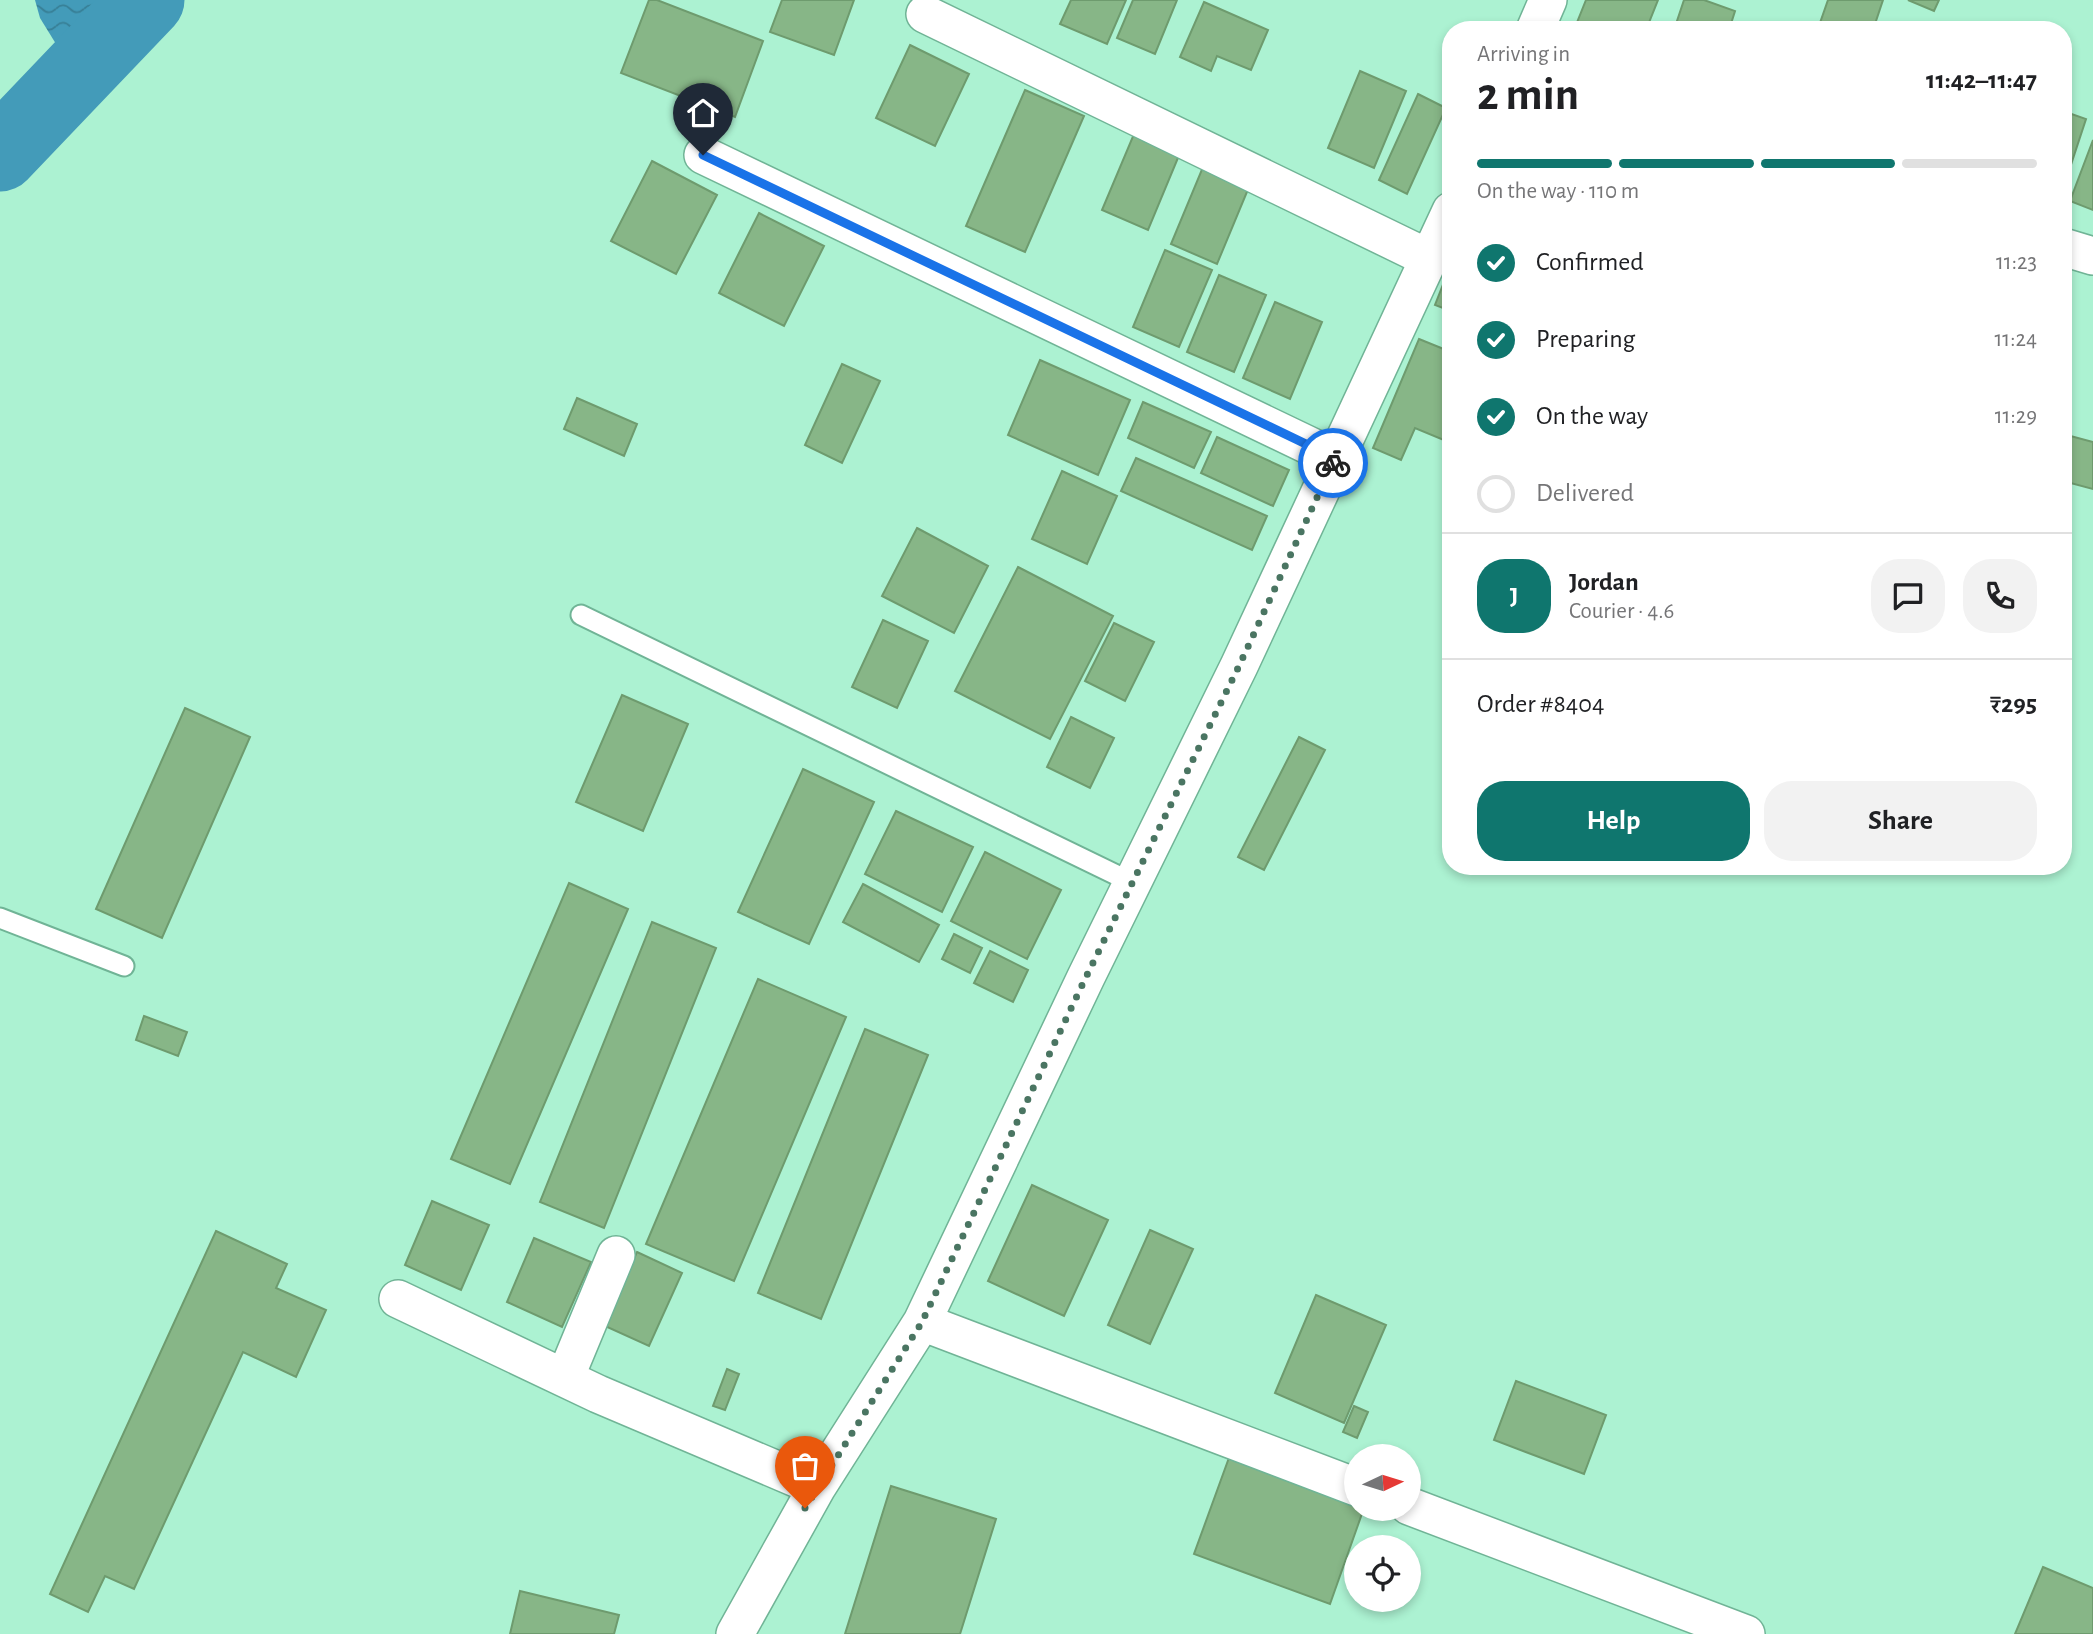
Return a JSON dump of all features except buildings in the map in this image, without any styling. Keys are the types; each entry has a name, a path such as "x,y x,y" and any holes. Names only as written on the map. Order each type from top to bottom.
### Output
{"street":[{"path":"1539,21 1548,0"},
{"path":"925,14 1428,258"},
{"path":"703,155 1335,458"},
{"path":"734,1634 817,1487 922,1322 1239,666 1442,229"},
{"path":"2072,250 2093,256"},
{"path":"565,1378 617,1255"},
{"path":"398,1299 565,1378 817,1487"},
{"path":"922,1322 1344,1482"},
{"path":"1421,1511 1746,1634"}],"lane":[{"path":"581,615 1133,883"},
{"path":"0,919 124,966"}],"water":[{"path":"35,0 140,0 77,78 40,18"}],"waterway":[{"path":"0,154 147,0"}],"way so far":[{"path":"805,1508 922,1322 1086,977 1239,666 1333,463"}],"route":[{"path":"703,155 1335,458 1333,463"}]}
